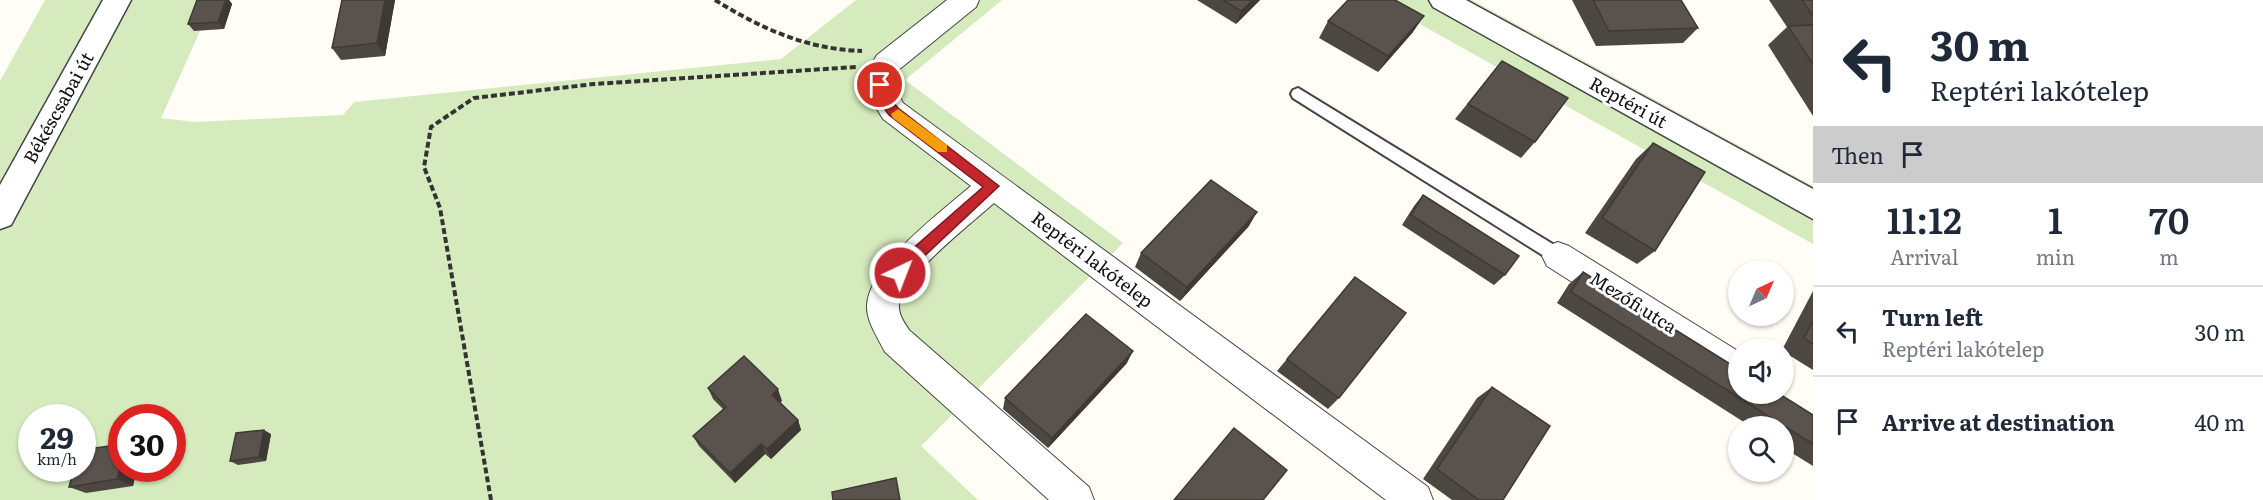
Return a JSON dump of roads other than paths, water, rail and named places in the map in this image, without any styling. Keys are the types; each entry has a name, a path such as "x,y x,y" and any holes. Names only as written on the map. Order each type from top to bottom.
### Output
{"street":[{"name":"Békéscsabai út","path":"0,215 117,0"},
{"name":"Reptéri lakótelep","path":"966,0 893,59 880,85 883,99 893,111 1415,500"},
{"name":"Reptéri út","path":"1443,0 1813,205"},
{"path":"993,186 908,262 891,284 883,303 886,320 897,341 1076,500"},
{"name":"Mezőfi utca","path":"1558,256 1728,363"}],"lane":[{"path":"1298,94 1558,256"}]}
